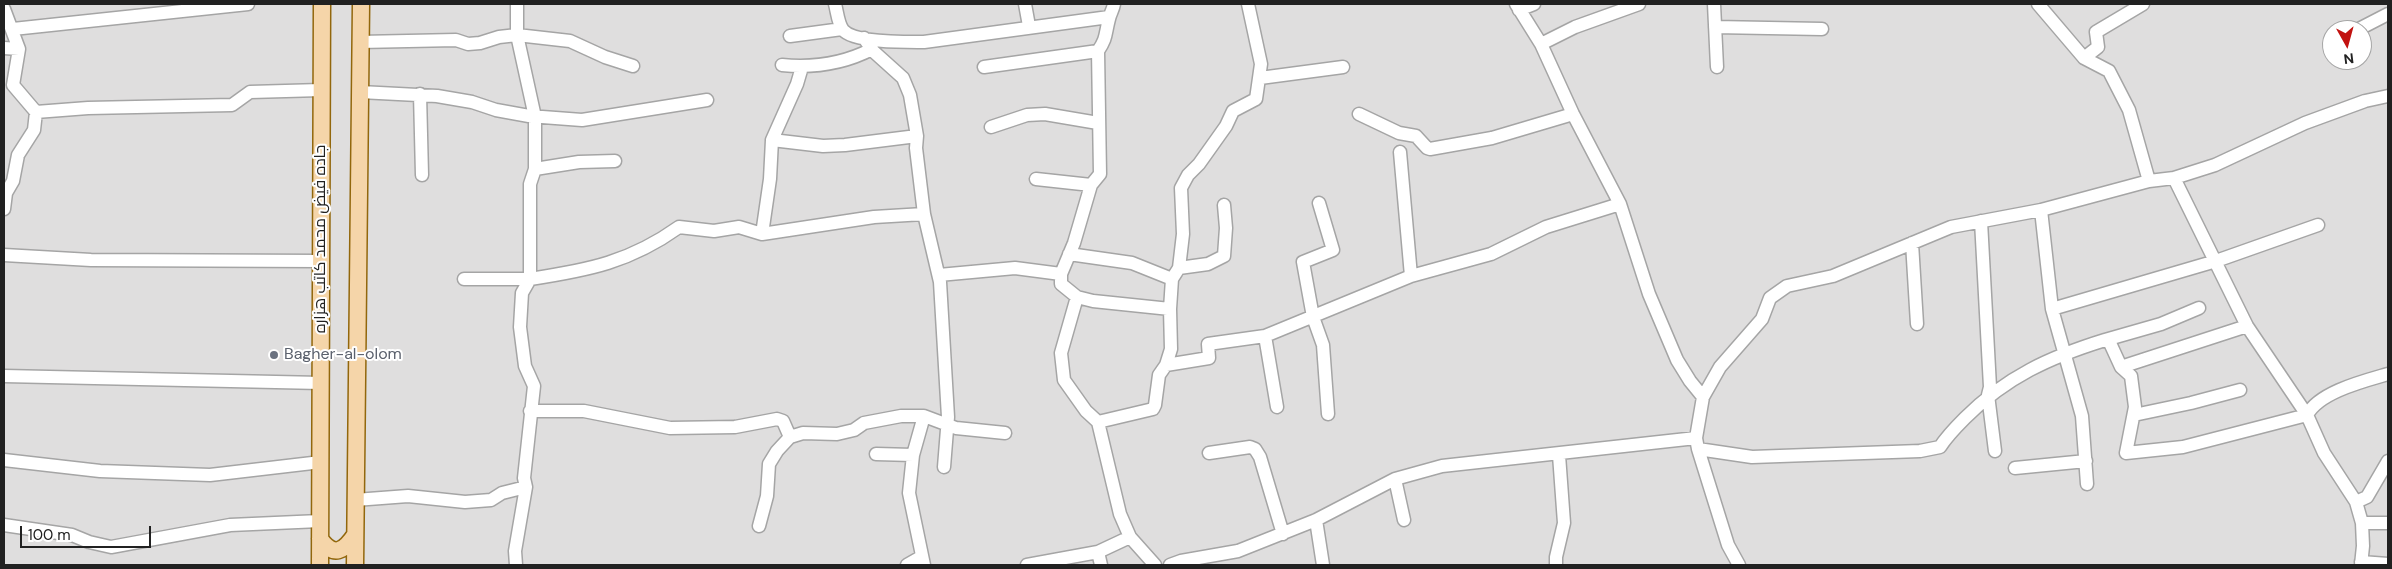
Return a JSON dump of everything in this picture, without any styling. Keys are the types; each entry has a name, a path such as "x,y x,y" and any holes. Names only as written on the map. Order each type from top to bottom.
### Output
{"main road":[{"name":"جاده فیض محمد کاتب هزاره","path":"320,565 322,4"},
{"path":"355,565 360,4"},
{"path":"320,539 328,549 337,551 346,547 355,535"}],"street":[{"path":"13,29 128,10 248,4"},
{"path":"516,565 514,551 526,487 524,478 534,386 525,366 520,327 522,293 530,279 530,184 535,169 535,117 517,35 517,4"},
{"path":"835,4 842,29"},
{"path":"1025,4 1029,26"},
{"path":"1114,4 1113,13 1109,17 1107,38 1098,51 1100,174 1090,184 1061,274 1062,284 1077,297 1170,309"},
{"path":"1098,422 1153,409 1159,375 1166,365 1171,350 1170,309 1183,234 1181,188 1188,175 1199,164 1226,126 1233,111 1256,99 1261,64 1248,4"},
{"path":"1534,4 1518,7 1541,44 1620,204 1649,294 1677,360 1690,381 1703,396"},
{"path":"1541,44 1575,27 1639,4"},
{"path":"1714,4 1717,67"},
{"path":"2038,4 2084,58 2109,71 2129,110 2149,182"},
{"path":"2084,58 2098,47 2096,32 2143,4"},
{"path":"4,8 19,49 13,85 36,112 34,130 18,155 13,181 6,192 4,209"},
{"path":"2372,22 2388,14"},
{"path":"790,36 842,29 864,38 924,42 1029,26 1109,17"},
{"path":"1715,27 1822,28"},
{"path":"360,42 449,40 468,44 517,35 570,41 605,58 633,66"},
{"path":"864,38 872,49 903,78 910,95 917,136 916,148 924,214 939,275 947,425 944,467"},
{"path":"4,48 19,49"},
{"path":"782,65 802,67 855,58 872,49"},
{"path":"984,67 1040,61 1098,51"},
{"path":"762,234 770,179 772,140 797,84 802,67"},
{"path":"1260,78 1343,67"},
{"path":"36,112 88,108 232,105 250,92 321,90"},
{"path":"360,92 420,94 472,102 496,110 535,117 591,119 707,100"},
{"path":"420,94 422,175"},
{"path":"1739,565 1728,545 1697,444 1703,396 1720,367 1762,319 1770,298 1787,286 1833,276 1951,228 2041,210 2149,182 2174,178 2215,165 2306,122 2365,101 2388,96"},
{"path":"991,127 1027,115 1045,114 1098,123"},
{"path":"1359,114 1399,133 1416,136 1425,147 1430,149 1492,138 1574,114"},
{"path":"772,140 837,145 917,136"},
{"path":"1400,152 1411,276"},
{"path":"535,169 579,162 615,161"},
{"path":"2174,178 2247,326 2307,415 2324,453 2356,502 2362,523 2363,546 2361,564 2388,564"},
{"path":"1036,179 1090,184"},
{"path":"1319,203 1334,249 1303,261 1313,317 1323,345 1328,414"},
{"path":"1166,365 1209,358 1208,344 1266,336 1411,276 1491,254 1546,227 1620,204"},
{"path":"1069,254 1132,263 1175,274 1208,264 1224,256 1226,228 1224,205"},
{"path":"2041,210 2052,309 2063,356 2082,416 2087,484"},
{"path":"464,279 530,279 619,261 660,241 679,227 714,231 739,227 762,234 874,217 924,214"},
{"path":"1981,221 1990,387 1988,395 1995,451"},
{"path":"2052,309 2216,261 2318,225"},
{"path":"1912,243 1917,324"},
{"path":"4,255 91,260 321,262"},
{"path":"939,275 1009,268 1061,274"},
{"path":"1077,297 1061,353 1064,380 1086,412 1098,422 1120,514 1130,537 1155,565"},
{"path":"1178,564 1238,551 1316,520 1395,480 1442,466 1697,444 1752,457 1920,451 1940,447 1946,437 1988,395 2022,373 2105,340 2161,324 2199,308"},
{"path":"2121,366 2247,326"},
{"path":"1266,336 1277,406"},
{"path":"2105,340 2110,344 2121,366 2131,376 2134,415 2126,454 2182,447 2272,426 2307,415 2312,406 2341,390 2388,374"},
{"path":"4,376 321,383"},
{"path":"2134,415 2191,404 2240,390"},
{"path":"530,411 584,411 670,428 735,427 777,419 783,421 790,437"},
{"path":"907,565 923,561 910,494 913,455 924,416"},
{"path":"759,526 767,496 769,464 777,451 790,437 803,433 838,434 880,419 924,416 956,428 1005,433"},
{"path":"1209,453 1250,447 1255,449 1260,457 1283,534"},
{"path":"876,454 913,455"},
{"path":"1556,565 1564,523 1559,455"},
{"path":"4,460 100,470 210,476 321,462"},
{"path":"2015,468 2086,461"},
{"path":"2356,502 2367,496 2388,461"},
{"path":"1395,480 1404,520"},
{"path":"355,500 408,496 465,502 491,500 502,493 526,487"},
{"path":"1316,520 1322,565"},
{"path":"4,525 72,535 89,542 111,547 230,525 320,521"},
{"path":"2362,523 2388,523"},
{"path":"1027,565 1098,552 1130,537"},
{"path":"1098,552 1101,565"}],"shaded area":[{"path":"4,4 2388,4 2388,565 4,565"}],"place":[{"name":"Bagher-al-olom","path":"274,355"}]}
